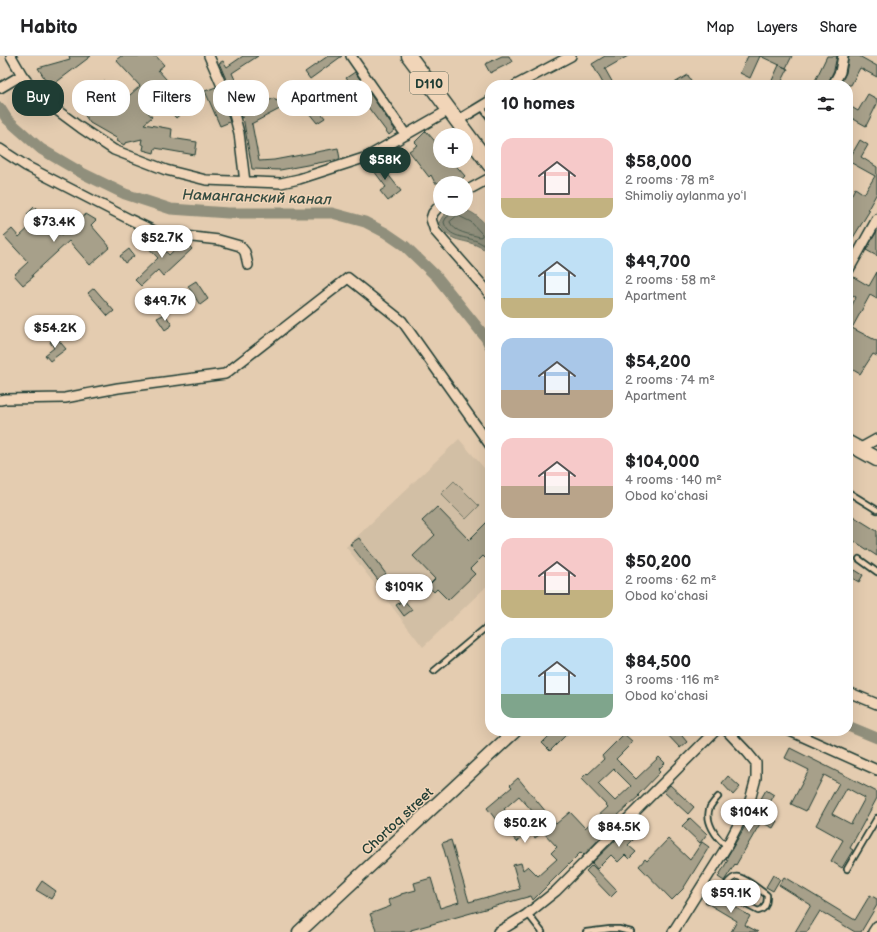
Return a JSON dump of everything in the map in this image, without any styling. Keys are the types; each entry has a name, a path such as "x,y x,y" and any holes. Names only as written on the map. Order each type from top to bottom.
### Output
{"main road":[{"name":"D110","path":"409,56 485,158"},
{"path":"854,446 877,459"},
{"name":"Chortoq street","path":"299,932 510,736"}],"street":[{"path":"11,56 18,77 39,97 114,150 166,170 206,180 281,183 299,179 367,157 406,135 485,104"},
{"path":"209,56 234,114 239,133 245,182"},
{"path":"351,56 406,135"},
{"path":"525,80 571,56"},
{"path":"836,80 840,72 843,56"},
{"path":"0,88 18,77"},
{"path":"0,148 26,166 156,232 219,240 240,246 245,252 248,266"},
{"path":"473,187 485,181"},
{"path":"433,213 431,220 435,231 485,289"},
{"path":"853,263 874,231 877,219"},
{"path":"0,400 65,398 118,388 225,374 348,278 402,321 485,438"},
{"path":"854,446 877,439"},
{"path":"853,694 877,704"},
{"path":"498,932 528,914 556,891 710,736"},
{"path":"673,932 726,846 749,804 756,778 756,763 732,736"},
{"path":"801,736 877,770"},
{"path":"873,932 877,926"}],"lane":[{"path":"481,106 485,111"},
{"path":"853,495 877,510"},
{"path":"859,559 877,572"},
{"path":"434,671 485,628"},
{"path":"718,797 710,808 708,818 717,837 726,846"},
{"path":"847,869 877,818"},
{"path":"702,886 714,888 758,911 762,910 767,901 767,895 747,881 738,877 735,877 729,882 722,892"},
{"path":"528,914 542,932"},
{"path":"586,932 610,929 619,929 631,932"}],"shaded area":[{"path":"459,439 485,469 485,588 423,647 346,547"},
{"path":"454,481 479,506 466,519 441,494"}],"water":[{"path":"474,214 485,223 485,250 476,245 451,237 439,223 443,216 473,216"}],"building":[{"path":"69,56 91,56 59,80 46,80 38,68 70,59"},
{"path":"121,56 156,56 164,65 158,70 167,80 138,80 138,84 116,60"},
{"path":"243,56 258,56 232,73 235,80 226,80 219,63 223,61 227,67"},
{"path":"328,56 342,56 310,79 305,72"},
{"path":"502,56 509,56 512,62 490,73 485,64"},
{"path":"605,56 628,56 605,69 611,80 601,80 592,64"},
{"path":"748,56 760,56 750,78 740,73"},
{"path":"760,56 792,56 786,68"},
{"path":"827,56 837,56 834,70 829,80 815,80"},
{"path":"849,56 859,56 877,66 877,77 860,68 853,81 853,80 842,80 846,73"},
{"path":"779,65 788,69 782,80 772,80"},
{"path":"355,72 361,80 348,80 346,78"},
{"path":"688,75 690,80 680,80"},
{"path":"138,88 138,116 152,117 144,124 172,129 171,138 197,142 195,155 155,148 154,153 143,150 144,145 141,144 142,139 125,143 124,145 117,141 118,139 90,123 85,116 130,116 130,95"},
{"path":"213,88 213,110 205,91"},
{"path":"868,94 877,99 877,104 866,126 853,119 853,108 858,111"},
{"path":"372,97 395,130 389,135 372,112"},
{"path":"274,98 277,100 277,110 269,115 269,101"},
{"path":"216,116 228,116 230,122 220,126"},
{"path":"241,116 266,116 251,124 259,161 274,160 338,148 340,159 280,170 252,169 243,117 241,118"},
{"path":"311,116 323,116 325,118 317,123"},
{"path":"426,131 433,139 433,168 458,168 465,176 433,176 433,179 431,175 429,177 409,151 418,145 415,142"},
{"path":"860,140 868,145 861,157 877,167 877,193 868,209 870,210 853,238 853,192 855,188 864,194 875,176 853,164 853,152"},
{"path":"376,159 401,191 388,201 380,191 386,187 368,163"},
{"path":"34,207 61,236 86,214 96,220 91,225 110,247 90,265 69,241 23,285 14,275 28,262 4,236 12,229 19,237 35,222 27,214"},
{"path":"877,231 877,256 866,250"},
{"path":"150,236 153,237 169,255 183,242 186,242 192,249 163,276 158,270 141,286 135,280 158,258 143,242"},
{"path":"129,249 134,256 125,263 120,256"},
{"path":"877,272 877,299 870,295 853,326 853,303 856,297 853,296 853,277 869,286"},
{"path":"196,281 208,299 200,305 188,286"},
{"path":"94,288 114,311 108,316 88,293"},
{"path":"165,314 172,325 165,330 157,318"},
{"path":"853,329 877,341 877,356 873,354 860,374 853,370"},
{"path":"56,337 66,349 50,361 45,355 54,348 50,342"},
{"path":"437,507 469,540 485,524 485,558 483,556 470,569 475,574 448,600 437,589 434,592 428,586 435,579 413,556 435,535 422,521"},
{"path":"853,516 877,531 877,556 853,540"},
{"path":"359,538 386,574 378,580 350,544"},
{"path":"855,570 863,575 859,582 853,579 853,573"},
{"path":"404,600 412,610 404,616 396,605"},
{"path":"549,736 565,736 550,751 542,743"},
{"path":"622,736 626,736 633,742 616,759 636,779 659,757 665,763 658,770 660,772 638,795 639,796 616,817 618,819 610,826 611,827 584,855 581,852 533,900 531,896 411,930 411,932 377,932 370,914 391,906 388,900 401,894 416,890 414,883 431,878 440,908 459,902 442,843 451,840 469,902 520,889 513,865 521,863 523,870 528,866 538,876 557,859 551,853 557,847 543,832 535,838 529,831 517,842 501,823 499,824 487,808 512,787 510,785 518,778 556,824 570,812 585,828 608,807 581,779 604,759 602,756","holes":["614,769 631,786 615,801 598,784","519,796 534,813 518,826 504,809"]},
{"path":"669,736 682,736 687,742 680,748"},
{"path":"790,748 877,792 877,798 850,848 853,850 842,868 831,861 843,840 816,825 839,783 824,775 806,811 791,804 809,770 785,758","holes":["847,788 865,798 851,824 832,814"]},
{"path":"728,776 740,787 733,795 722,783"},
{"path":"670,785 694,807 688,814 664,792"},
{"path":"766,790 774,795 764,814 777,821 773,828 761,822 736,865 735,864 724,881 718,877 728,860 726,859"},
{"path":"690,818 707,834 700,843 682,826"},
{"path":"635,825 642,831 628,845 636,852 629,859 625,855 618,862 611,855 597,869 592,863 620,836 622,839"},
{"path":"668,839 690,860 702,842 709,847 683,889 672,900 639,866 645,859 647,861"},
{"path":"592,865 617,891 611,897 586,871"},
{"path":"773,875 780,879 773,891 766,887"},
{"path":"784,877 855,920 870,895 877,899 877,905 861,932 855,932 820,911 807,932 795,932 811,905 779,885"},
{"path":"42,881 56,891 51,899 36,890"},
{"path":"711,893 750,916 745,925 758,932 731,932 737,921 705,902"}],"waterway":[{"name":"Наманганский канал","path":"0,108 7,119 41,149 82,173 125,194 171,209 228,213 332,213 365,222 386,233 405,246 437,277 485,337"},
{"name":"Наманганский канал","path":"853,728 877,738"}]}
